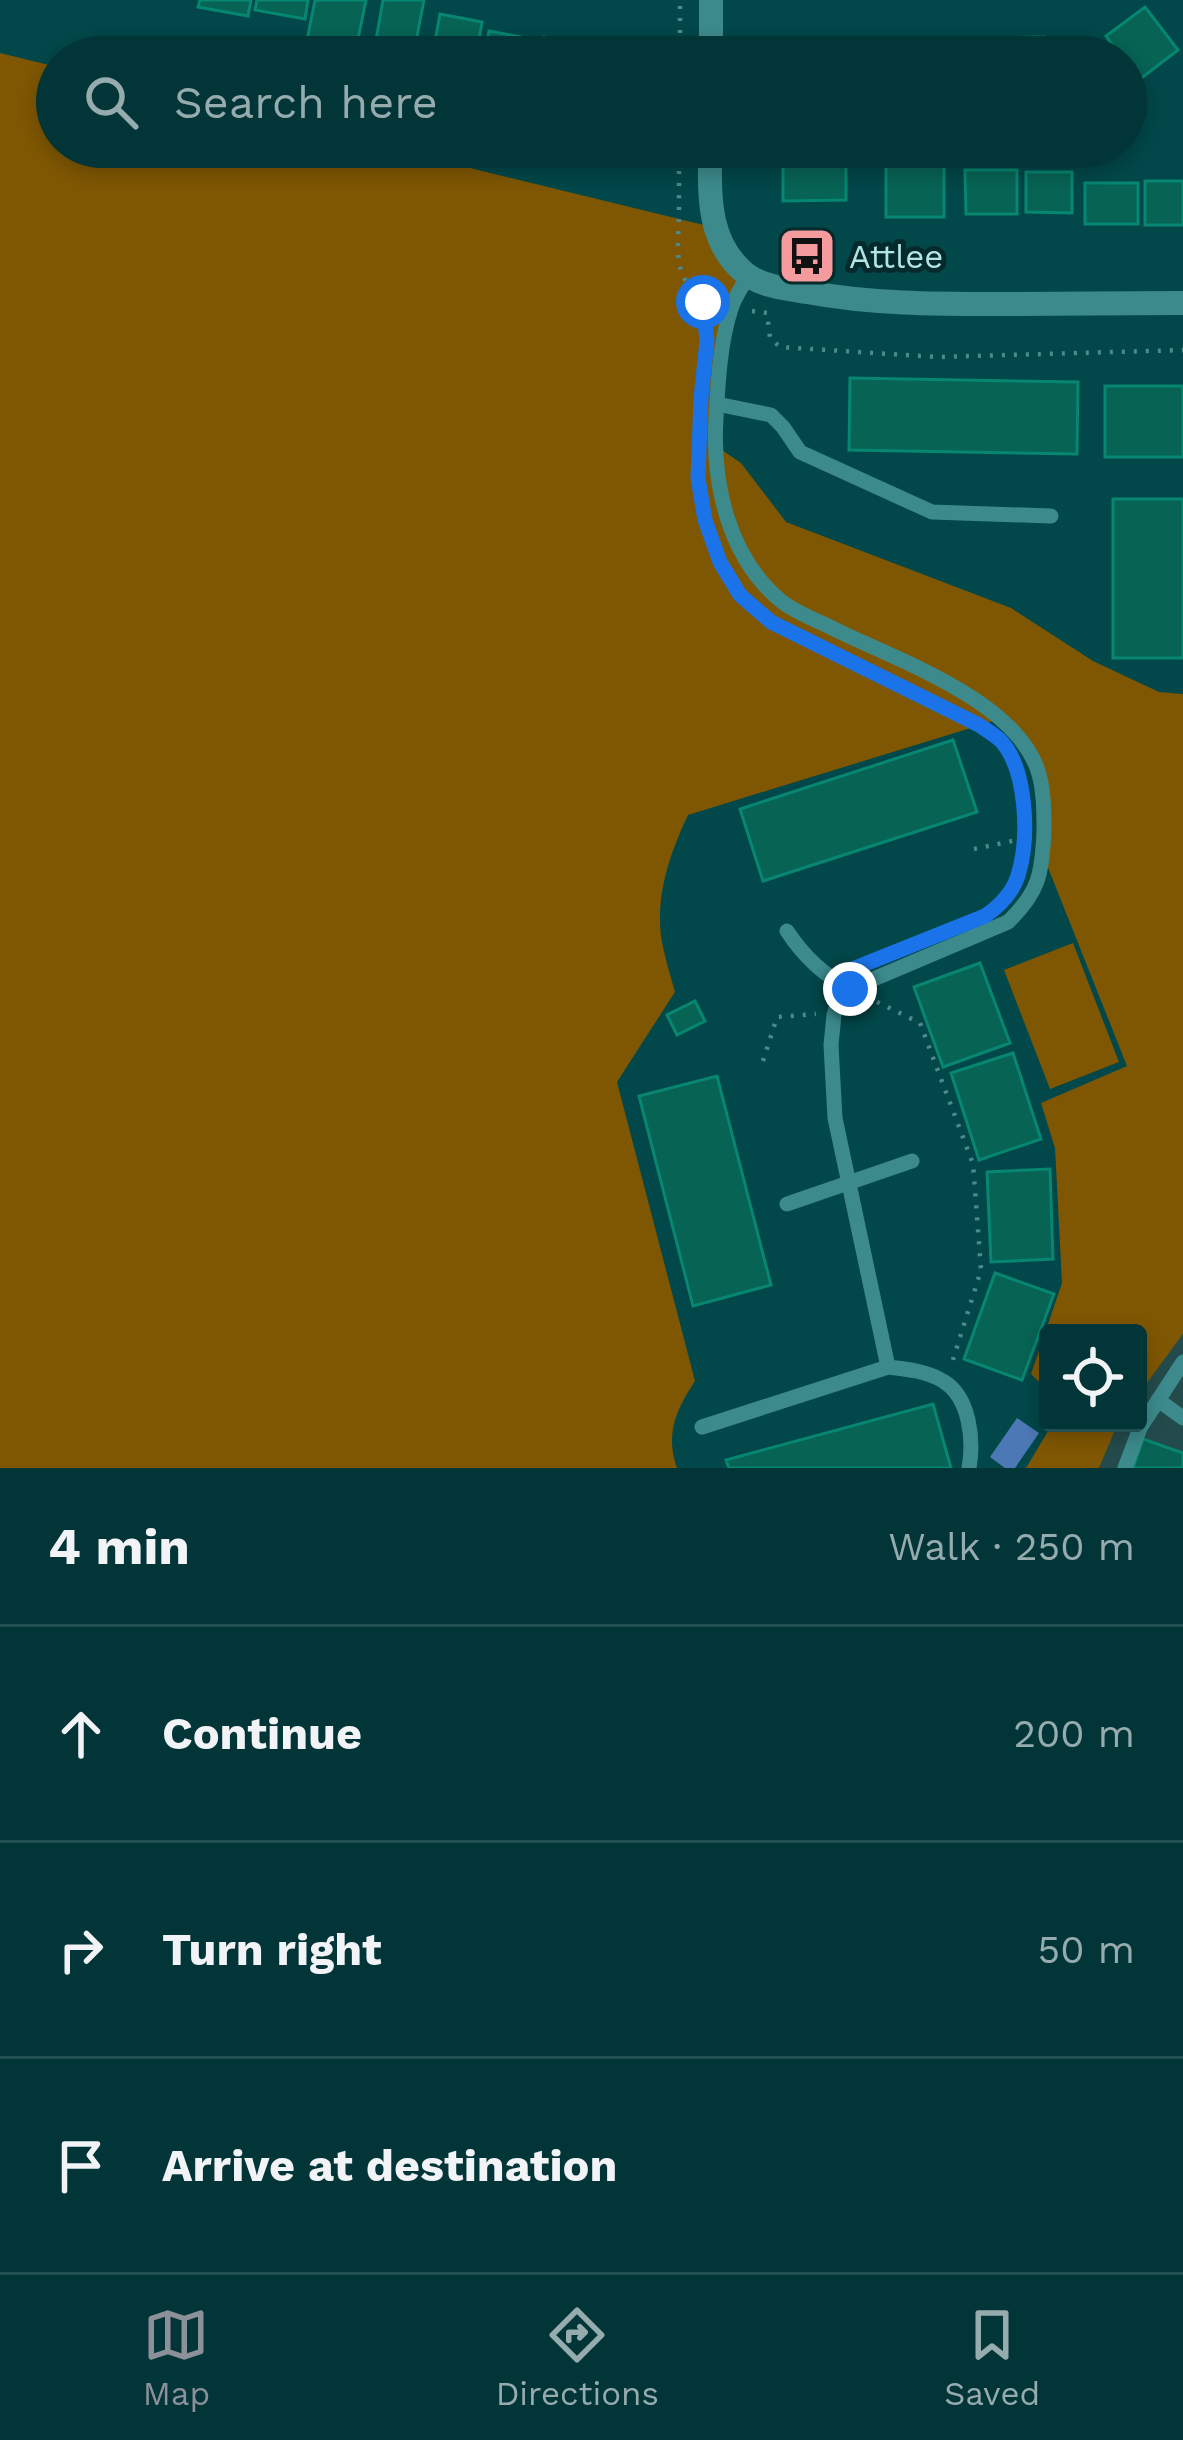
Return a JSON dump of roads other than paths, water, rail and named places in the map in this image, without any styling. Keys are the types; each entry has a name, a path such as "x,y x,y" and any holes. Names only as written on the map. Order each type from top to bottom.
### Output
{"street":[{"path":"711,0 711,36"},
{"path":"710,168 716,234 748,277 778,287 904,304 1183,303"}],"lane":[{"path":"748,277 731,307 714,451 721,499 751,567 785,604 975,698 1009,725 1038,769 1042,854 1028,903 1008,922 850,989 838,1001 831,1045 835,1118 888,1367"},
{"path":"717,404 771,415 800,452 932,512 1051,516"},
{"path":"788,931 821,971 850,989"},
{"path":"787,1204 912,1161"},
{"path":"1125,1468 1140,1428 1183,1362"},
{"path":"702,1427 888,1367 913,1370 946,1382 964,1403 969,1468"},
{"path":"1158,1400 1183,1418"}],"water":[{"path":"1017,1418 1039,1433 1015,1468 1005,1468 990,1457"}],"place":[{"name":"Attlee","path":"807,256"}]}
